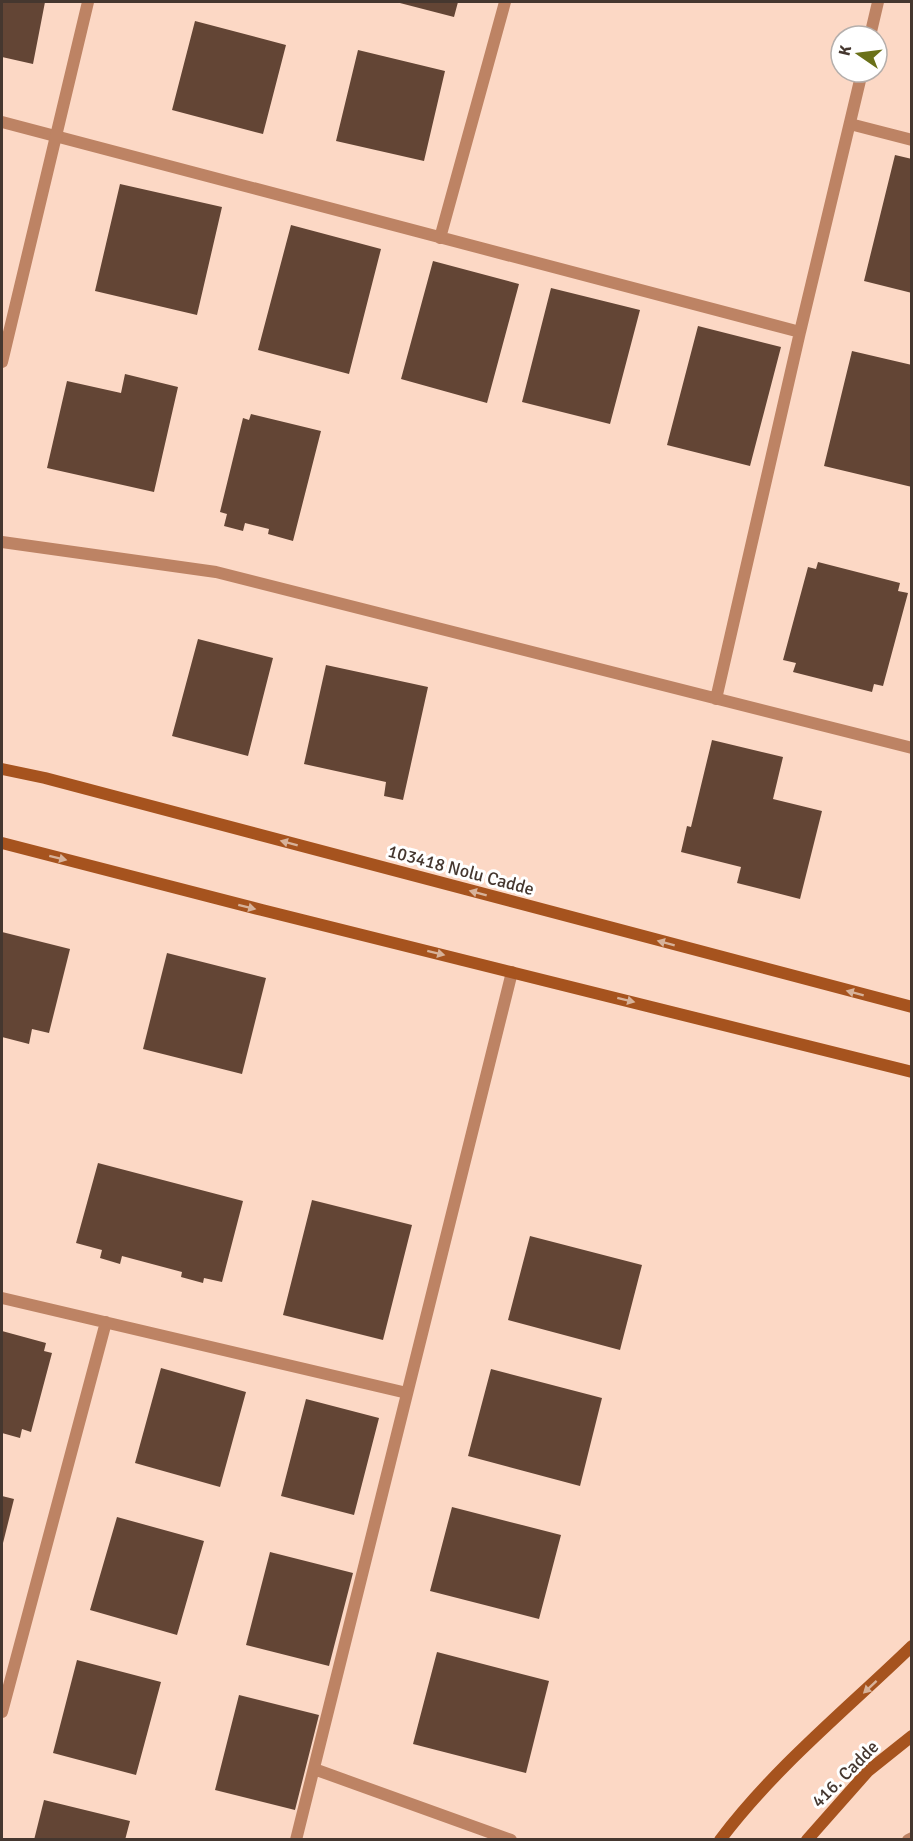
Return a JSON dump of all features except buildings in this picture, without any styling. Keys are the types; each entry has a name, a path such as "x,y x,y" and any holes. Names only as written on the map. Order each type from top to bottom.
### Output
{"main road":[{"name":"103418 Nolu Cadde","path":"2,769 45,778 912,1007"},
{"path":"2,843 912,1072"},
{"path":"720,1839 738,1816 783,1768 912,1646"},
{"name":"416. Cadde","path":"807,1839 868,1771 912,1736"}],"street":[{"path":"2,362 88,2"},
{"path":"440,238 505,2"},
{"path":"873,24 878,2"},
{"path":"716,699 859,84"},
{"path":"2,122 800,332"},
{"path":"850,124 912,140"},
{"path":"2,542 216,573 912,747"},
{"path":"296,1839 512,972"},
{"path":"2,1298 407,1393"},
{"path":"2,1712 106,1322"},
{"path":"314,1769 511,1839"}]}
